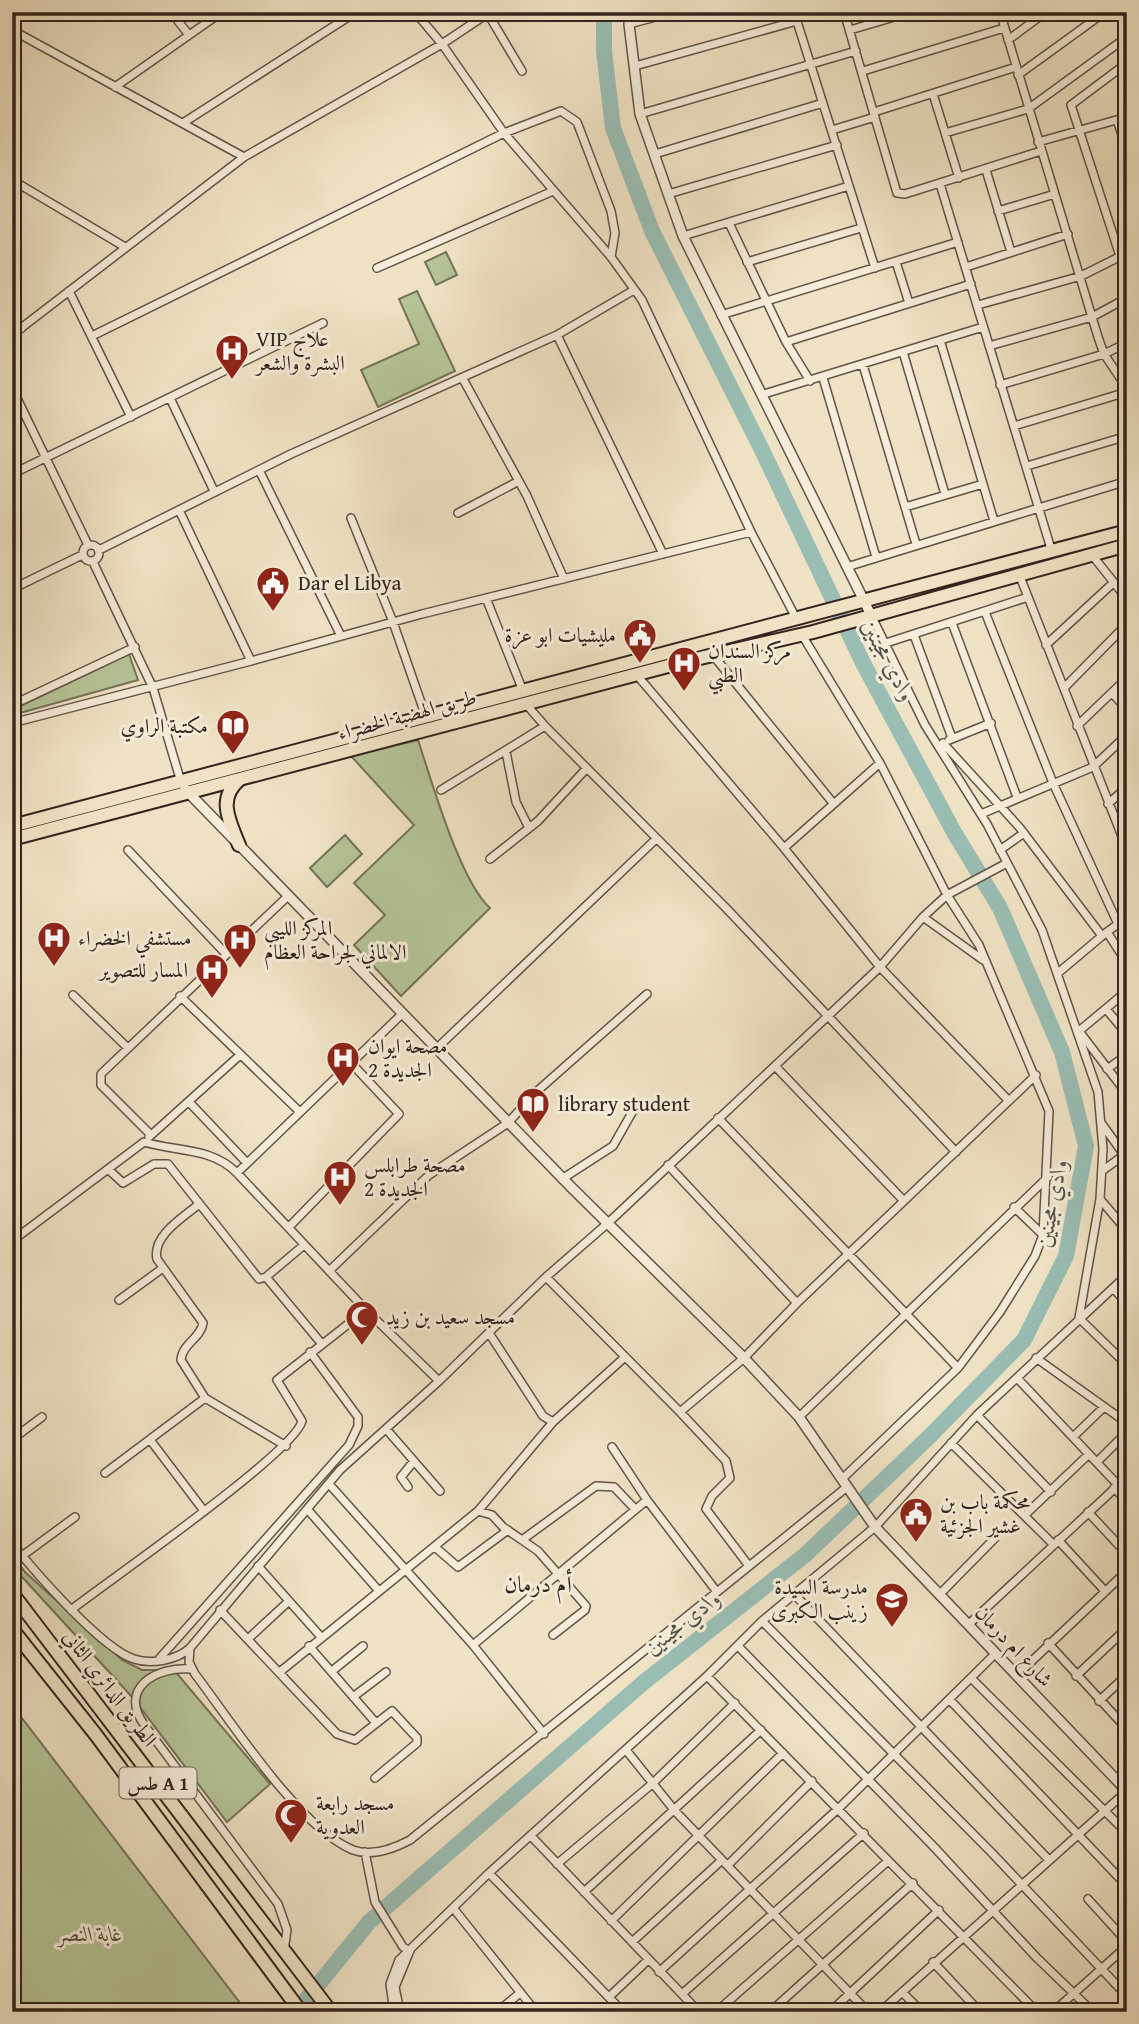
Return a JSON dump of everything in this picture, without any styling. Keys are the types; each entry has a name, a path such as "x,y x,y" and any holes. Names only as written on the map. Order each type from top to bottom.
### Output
{"main road":[{"path":"866,609 1127,531"},
{"path":"866,609 1020,574 1127,545"},
{"name":"طريق الهضبة الخضراء","path":"12,826 241,778 524,697 685,655 801,619 866,609"},
{"name":"طريق الهضبة الخضراء","path":"12,839 426,717 636,674 685,655 712,654 808,633 866,609"},
{"path":"239,845 226,807 229,793 241,778"},
{"name":"الطريق الدائري الثاني","path":"12,1593 331,2012"},
{"name":"الطريق الدائري الثاني","path":"12,1629 221,1901 301,2012"}],"street":[{"path":"172,12 189,35"},
{"path":"115,86 222,12"},
{"path":"183,123 356,12"},
{"path":"415,12 442,44 504,133 611,257 642,300 751,532 801,619"},
{"path":"634,12 629,24 640,114 683,236 720,315 764,394 850,566 866,609 886,643 913,702 981,814 1042,930 1079,1031 1098,1092 1102,1171 1100,1199 1079,1318"},
{"path":"794,12 875,268"},
{"path":"844,12 897,193 905,194 940,184 1041,151"},
{"path":"849,30 911,12"},
{"path":"1000,12 1081,276 1091,317 1104,355 1127,388 1014,425"},
{"path":"1008,40 1046,12"},
{"path":"832,130 933,94 1017,71 1105,12"},
{"path":"12,335 244,157 442,44 489,13 522,71"},
{"path":"629,24 670,13"},
{"path":"635,66 797,21"},
{"path":"863,71 1004,28"},
{"path":"12,30 244,157"},
{"path":"945,133 1028,109 1127,37"},
{"path":"640,114 856,51"},
{"path":"978,305 1081,276 1123,255 1071,107 1073,102 1127,63"},
{"path":"933,94 959,177"},
{"path":"655,155 823,103"},
{"path":"92,336 504,133 561,111 577,122 611,211 615,233 611,257"},
{"path":"1038,142 1127,117"},
{"path":"1117,120 1127,149"},
{"path":"668,194 837,145"},
{"path":"986,170 1010,252"},
{"path":"12,180 125,247"},
{"path":"940,184 1052,553"},
{"path":"683,236 849,186"},
{"path":"377,268 553,191"},
{"path":"998,211 1055,194"},
{"path":"729,223 786,342 810,381"},
{"path":"747,262 861,228"},
{"path":"966,267 1068,234"},
{"path":"720,315 958,242"},
{"path":"896,262 909,303"},
{"path":"786,342 971,284"},
{"path":"99,550 214,491 557,335 634,290"},
{"path":"69,291 131,417"},
{"path":"989,346 1091,317 1127,298"},
{"path":"12,323 22,328"},
{"path":"12,474 323,323"},
{"path":"764,394 984,327"},
{"path":"557,335 663,554"},
{"path":"940,340 994,521"},
{"path":"1000,385 1104,355 1127,343"},
{"path":"903,352 945,495"},
{"path":"863,365 916,544"},
{"path":"824,377 876,557"},
{"path":"463,379 519,481 564,579"},
{"path":"12,388 88,545"},
{"path":"170,398 214,491"},
{"path":"1027,466 1127,436"},
{"path":"259,470 341,636"},
{"path":"458,513 519,481"},
{"path":"850,566 1127,481"},
{"path":"905,507 983,484"},
{"path":"179,510 251,661"},
{"path":"351,518 393,622 426,717"},
{"path":"12,723 153,688 393,622 751,532"},
{"path":"88,545 96,546 99,550"},
{"path":"12,589 82,555 88,545"},
{"path":"93,562 98,558 99,550"},
{"path":"82,555 85,560 93,562 153,688 184,788"},
{"path":"1092,555 1112,584 1127,599"},
{"path":"1020,574 1127,849"},
{"path":"1046,645 1112,584"},
{"path":"886,643 1028,597"},
{"path":"486,598 524,697 545,726 727,909 956,1152"},
{"path":"985,612 1053,783 1118,924"},
{"path":"952,623 1017,797"},
{"path":"1064,688 1127,624"},
{"path":"190,1648 191,1669 288,1795 335,1840 355,1851 392,1849 410,1840 544,1734 846,1486 958,1368 1000,1312 1035,1256 1043,1235 1048,1177 1049,1111 1036,1075 986,963 808,633"},
{"path":"914,635 952,738"},
{"path":"12,705 135,647"},
{"path":"712,654 834,803"},
{"path":"636,674 784,848 880,967 1009,1101"},
{"path":"1077,726 1127,678"},
{"path":"1112,693 1127,709"},
{"path":"940,744 991,723"},
{"path":"442,790 545,726"},
{"path":"981,814 1093,766 1127,735"},
{"path":"940,744 1024,833 1127,963"},
{"path":"506,752 516,802 528,828"},
{"path":"784,848 880,763"},
{"path":"490,859 528,828 586,769"},
{"path":"1108,804 1127,787"},
{"name":"شارع ام درمان","path":"184,788 562,1179 744,1358 799,1417 872,1523 1125,1785"},
{"path":"1000,849 1024,833"},
{"path":"436,1049 656,839"},
{"path":"128,850 226,954"},
{"path":"12,1543 71,1610 126,1656 143,1661 176,1657 190,1648 340,1470 387,1430 546,1277 608,1223 880,967 923,917 947,895 1007,863"},
{"path":"152,1135 100,1081 103,1072 287,897"},
{"path":"923,917 972,949 986,963"},
{"path":"1058,973 1104,934 1127,920"},
{"path":"1079,1031 1127,991"},
{"path":"73,995 128,1048"},
{"path":"329,1271 429,1175 508,1123 535,1093 647,995"},
{"path":"180,996 239,1056 300,1112"},
{"path":"1106,1009 1127,1034"},
{"path":"237,1173 402,1014"},
{"path":"1079,1031 1127,1094"},
{"path":"1107,1069 1127,1055"},
{"path":"12,1241 144,1142 239,1056"},
{"path":"289,1227 399,1114 352,1063"},
{"path":"775,1066 904,1200"},
{"path":"680,1412 744,1358 796,1303 1036,1075"},
{"path":"189,1102 247,1163"},
{"path":"562,1179 613,1146 634,1109"},
{"path":"718,1118 958,1368"},
{"path":"1101,1123 1125,1157 1102,1171"},
{"path":"144,1142 219,1158 237,1173 366,1310 439,1381"},
{"path":"109,1170 123,1183 154,1164 165,1162 257,1278 266,1277 304,1245"},
{"path":"668,1166 796,1303"},
{"path":"799,1417 1048,1177"},
{"path":"1100,1199 1127,1231"},
{"path":"198,1206 180,1219 158,1244 157,1259 203,1323 203,1328 181,1355 205,1398 286,1446"},
{"path":"1014,1207 1043,1235"},
{"path":"1117,1219 1127,1211"},
{"path":"119,1300 163,1268"},
{"path":"394,2012 390,1998 393,1971 398,1960 489,1873 739,1647 762,1621 872,1523 977,1415 1127,1275"},
{"path":"266,1277 321,1343"},
{"path":"546,1277 726,1461 730,1478 712,1496 706,1509 750,1566"},
{"path":"1112,1288 1127,1303"},
{"path":"71,1610 286,1446 302,1422 277,1380 366,1310"},
{"path":"1079,1318 1127,1365"},
{"path":"489,1333 543,1416 553,1422"},
{"path":"159,1659 349,1445 358,1426 358,1417 310,1352"},
{"path":"281,1671 478,1511 553,1422 625,1357"},
{"path":"1036,1358 1127,1423"},
{"path":"1017,1378 1097,1462 1127,1501"},
{"path":"105,1473 152,1441 205,1398"},
{"path":"1073,1437 1104,1407"},
{"path":"977,1415 1051,1492"},
{"path":"12,1433 18,1434 42,1417"},
{"path":"387,1430 440,1491"},
{"path":"1097,1462 1127,1432"},
{"path":"152,1441 204,1511"},
{"path":"951,1443 1104,1590"},
{"path":"612,1447 647,1500 717,1592"},
{"path":"1024,1516 1089,1454"},
{"path":"408,1487 401,1477 414,1461"},
{"path":"969,1624 1127,1477"},
{"path":"330,1485 473,1645 544,1734"},
{"path":"522,1541 596,1486 614,1487 635,1508"},
{"path":"473,1645 647,1500"},
{"path":"308,1510 379,1591"},
{"path":"478,1511 492,1514 508,1531 538,1551 586,1606 585,1610 553,1635"},
{"path":"1088,1512 1126,1551"},
{"path":"22,1556 75,1517"},
{"path":"435,1547 458,1567 508,1531"},
{"path":"940,1594 995,1538"},
{"path":"258,1566 321,1637"},
{"path":"1017,1675 1127,1571"},
{"path":"794,1594 1049,1860"},
{"path":"249,1638 289,1601"},
{"path":"220,1610 281,1671 337,1734 348,1740 358,1738 392,1711 396,1712 418,1741 375,1778"},
{"path":"762,1621 1022,1885 1127,1996"},
{"path":"1076,1676 1127,1628"},
{"path":"1048,1643 1126,1727"},
{"path":"309,1646 376,1723"},
{"path":"332,1671 363,1646"},
{"path":"739,1647 992,1911 1093,2012"},
{"path":"659,1972 839,1808 996,1653"},
{"path":"191,1669 168,1669 142,1684 135,1703 141,1728 278,1904 286,1930 284,1952"},
{"path":"353,1697 386,1672"},
{"path":"1099,1701 1127,1675"},
{"path":"707,1676 1037,2012"},
{"path":"971,1678 1127,1833"},
{"path":"950,1700 1127,1886"},
{"path":"557,1864 652,1784 735,1703"},
{"path":"583,1892 761,1730"},
{"path":"626,1750 675,1811 868,2012"},
{"path":"611,1921 783,1753"},
{"path":"632,1942 725,1862 812,1781"},
{"path":"880,2012 1105,1810 1125,1785"},
{"path":"682,1994 864,1833"},
{"path":"531,1836 699,2012"},
{"path":"365,1852 375,1902 403,1947 410,1951"},
{"path":"716,2012 888,1861"},
{"path":"489,1873 623,2012"},
{"path":"771,2012 913,1883"},
{"path":"1053,2012 1127,1944 1087,1899"},
{"path":"454,1909 536,2012"},
{"path":"830,2012 939,1910"},
{"path":"400,2012 395,1987 410,1951"},
{"path":"609,1997 648,1960"},
{"path":"933,1962 980,2012"},
{"path":"902,1992 922,2012"},
{"path":"497,2012 520,1993"}],"green space":[{"path":"446,252 457,275 436,285 425,262"},
{"path":"417,291 455,371 378,407 361,370 419,344 399,299"},
{"path":"129,654 138,680 13,715 12,710"},
{"path":"418,740 458,854 479,895 490,908 401,996 354,945 385,915 354,883 414,825 351,756"},
{"path":"345,835 362,854 327,887 310,868"},
{"path":"12,1556 25,1572 122,1660 142,1670 174,1670 270,1784 227,1822 133,1698 12,1566"},
{"name":"غابة النصر","path":"12,1705 247,2012 12,2012"}],"waterway":[{"name":"وادي مجينين","path":"296,2012 369,1922 644,1682 805,1555 929,1437 1024,1340 1066,1256 1086,1146 1062,1052 1000,908 955,834 864,665 762,450 652,231 613,128 604,51 604,12"}],"place":[{"name":"VIP علاج البشرة والشعر","path":"232,381"},
{"name":"Dar el Libya","path":"273,613"},
{"name":"مليشيات ابو عزة","path":"640,665"},
{"name":"مركز السندان الطبي","path":"684,693"},
{"name":"مكتبة الراوي","path":"233,756"},
{"name":"مستشفي الخضراء","path":"54,968"},
{"name":"المركز الليبي الالماني لجراحة العظام","path":"240,970"},
{"name":"المسار للتصوير","path":"212,1000"},
{"name":"مصحة ايوان الجديدة 2","path":"343,1088"},
{"name":"library student","path":"533,1134"},
{"name":"مصحة طرابلس الجديدة 2","path":"340,1207"},
{"name":"مسجد سعيد بن زيد","path":"362,1347"},
{"name":"محكمة باب بن غشير الجزئية","path":"916,1544"},
{"name":"مدرسة السيدة زينب الكبرى","path":"892,1629"},
{"name":"مسجد رابعة العدوية","path":"291,1845"}],"district":[{"name":"أم درمان","path":"538,1584"}]}
